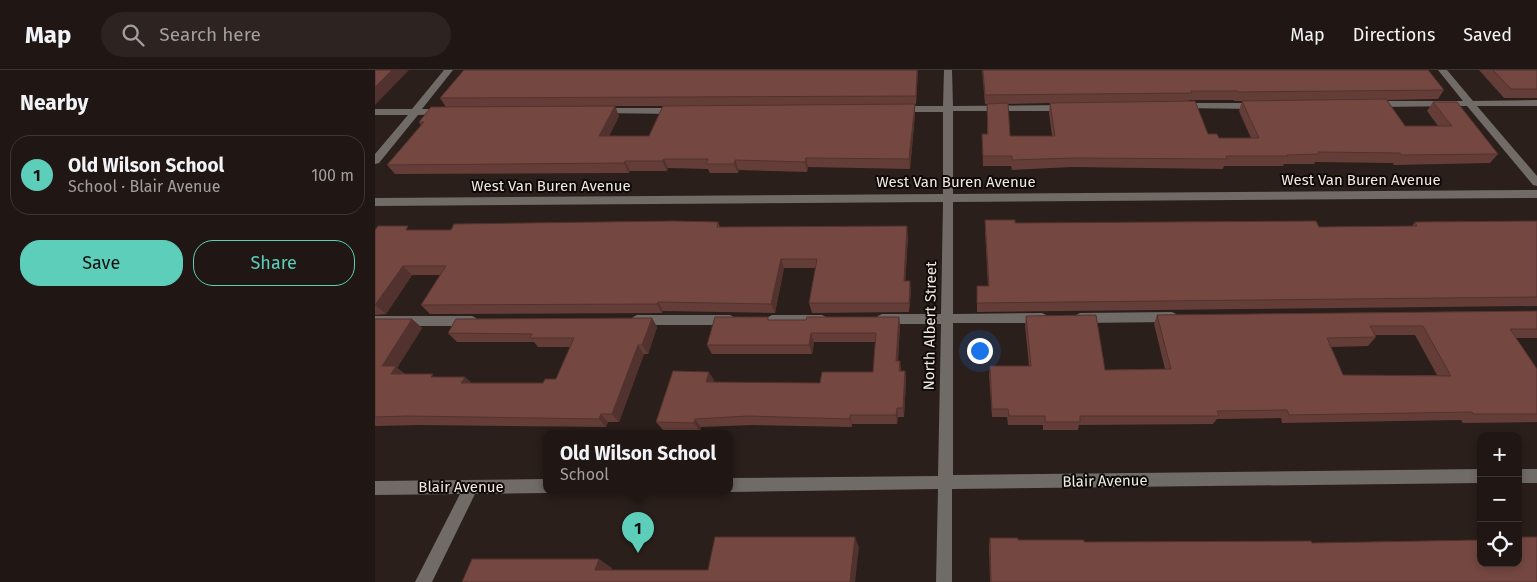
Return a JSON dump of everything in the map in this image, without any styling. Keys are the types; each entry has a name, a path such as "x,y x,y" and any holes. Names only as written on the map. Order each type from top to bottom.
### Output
{"street":[{"path":"375,162 449,70"},
{"name":"North Albert Street","path":"944,582 948,70"},
{"path":"1442,70 1537,183"},
{"path":"1369,104 1537,103"},
{"path":"1170,107 1270,105"},
{"path":"888,110 1070,108"},
{"path":"594,111 692,110"},
{"path":"375,112 456,112"},
{"name":"West Van Buren Avenue","path":"375,202 1537,194"},
{"path":"869,320 1183,317"},
{"path":"622,320 740,320"},
{"path":"760,320 839,320"},
{"path":"375,321 484,321"},
{"name":"Blair Avenue","path":"733,485 1477,476"},
{"path":"1522,476 1537,476"},
{"name":"Blair Avenue","path":"375,488 543,486"},
{"path":"423,582 471,487"}],"building":[{"path":"375,70 392,70 375,87"},
{"path":"464,70 917,70 916,96 440,98"},
{"path":"983,70 1428,70 1444,90 1191,91 1192,93 985,95"},
{"path":"1493,70 1537,70 1537,89 1511,89"},
{"path":"1386,99 1405,126 1452,126 1433,102 1457,102 1498,154 1401,155 1400,153 1318,152 1319,154 1288,156 1226,156 1227,159 1074,158 1012,160 1012,156 983,156 982,134 988,134 987,104 1008,103 1010,136 1055,136 1050,103 1195,101 1208,134 1217,134 1219,138 1259,138 1242,101"},
{"path":"915,104 909,159 806,158 805,162 735,160 734,164 706,164 708,159 664,159 662,161 625,161 624,163 387,165 424,122 419,122 431,107 615,106 599,136 649,136 663,106"},
{"path":"985,220 1015,220 1015,223 1316,221 1319,227 1417,226 1415,222 1537,221 1537,297 977,303 977,286 989,286"},
{"path":"718,222 717,227 907,226 904,281 910,281 909,303 809,303 817,259 781,259 771,304 658,302 657,304 421,305 446,266 403,266 375,305 375,230 378,226 408,226 406,230 451,230 454,224"},
{"path":"1537,311 1537,329 1510,329 1537,369 1537,414 1473,414 1472,412 1289,415 1287,410 1217,411 1219,416 1080,416 1080,422 1045,422 1045,416 1009,416 1008,409 992,409 990,366 1031,366 1026,316 1096,315 1105,370 1171,369 1157,315","holes":["1370,326 1423,326 1451,376 1343,375 1327,338 1376,337"]},
{"path":"715,317 768,317 768,320 806,320 807,317 899,317 896,361 900,361 899,371 905,371 903,408 897,408 896,415 850,415 850,419 748,416 695,419 694,423 656,422 673,371 709,372 706,382 820,383 822,372 873,372 876,333 811,333 809,345 707,345"},
{"path":"652,318 642,345 638,345 612,414 601,414 599,419 375,417 375,319 412,319 382,366 396,366 391,374 433,374 431,377 465,377 461,383 543,383 545,379 556,379 574,338 530,338 532,334 448,333 456,319"},
{"path":"715,537 855,537 850,582 462,582 472,559 599,559 595,570 708,570"},
{"path":"1522,537 1537,537 1537,582 991,582 990,538 1084,540 1084,542 1311,541 1312,543 1477,540 1477,567 1522,567"}],"place":[{"name":"Old Wilson School","path":"638,553"}]}
